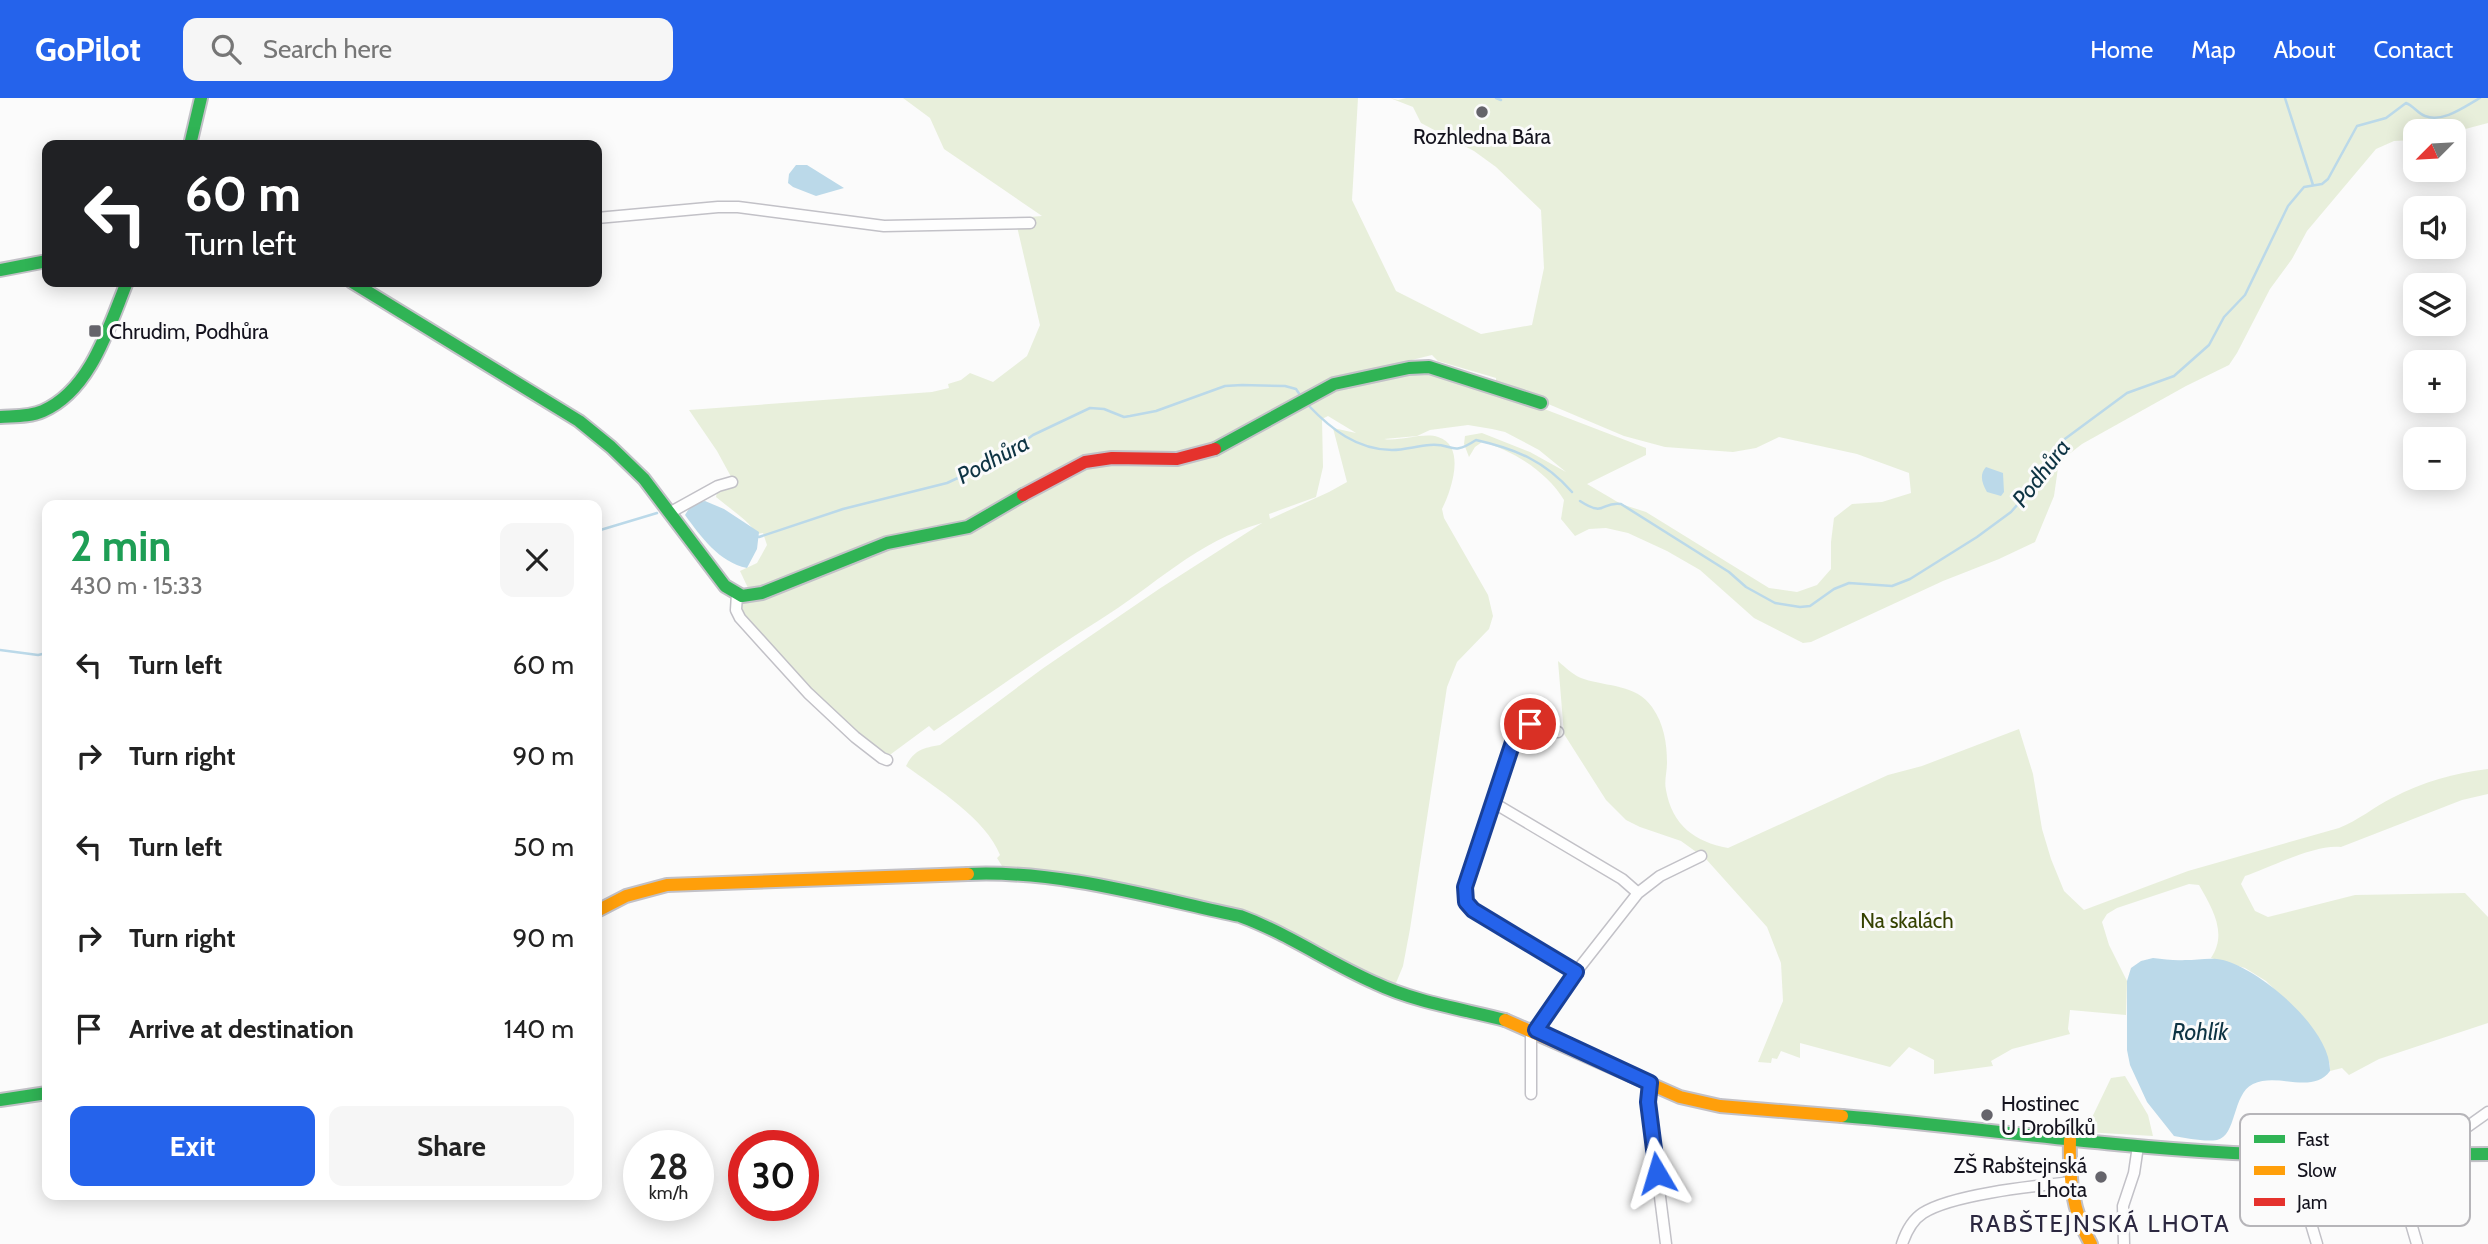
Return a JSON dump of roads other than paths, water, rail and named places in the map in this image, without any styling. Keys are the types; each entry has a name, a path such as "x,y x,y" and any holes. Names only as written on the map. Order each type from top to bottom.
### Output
{"main road":[{"path":"191,140 201,98"},
{"path":"0,270 42,262"},
{"path":"360,287 579,421 629,463 671,512 725,586 737,594 748,596 762,593 887,543 968,527 1085,462 1112,458 1177,459 1214,450 1300,401 1348,380 1411,367 1429,367 1541,403"},
{"path":"0,417 38,412 57,404 67,396 86,369 121,288"},
{"path":"602,909 645,890 696,883 954,873 1026,873 1240,916 1262,924 1329,962 1377,985 1410,996 1499,1017 1533,1029 1680,1097 1720,1106 2070,1140 2240,1152"},
{"path":"0,1100 42,1094"},
{"path":"2070,1140 2072,1182 2080,1220 2091,1244"},
{"path":"2470,1154 2488,1154"}],"street":[{"path":"602,218 709,207 738,207 884,226 1030,223"},
{"path":"671,512 718,486 732,482"},
{"path":"737,594 737,614 777,660 855,737 887,760"},
{"path":"1558,732 1530,724 1518,727 1465,887 1466,902 1473,910 1576,972"},
{"path":"1494,803 1622,879 1638,894"},
{"path":"1531,1094 1533,1029 1638,894 1660,876 1701,856"},
{"path":"1650,1083 1648,1102 1666,1244"},
{"path":"2470,1125 2488,1112"},
{"path":"2124,1244 2123,1206 2134,1173 2138,1146"},
{"path":"1902,1244 1912,1224 1931,1209 1980,1196 2072,1182"},
{"path":"2312,1226 2317,1244"},
{"path":"2412,1226 2417,1244"}],"water":[{"path":"796,165 807,165 844,188 816,196 793,187 788,183 789,174"},
{"path":"1986,467 2003,473 2004,492 2001,496 1985,489 1982,476"},
{"path":"705,501 724,509 759,532 757,549 747,568 719,554 704,540 685,515 693,505"},
{"name":"Rohlík","path":"2153,958 2218,959 2239,966 2256,976 2274,988 2307,1020 2319,1037 2330,1071 2323,1078 2314,1081 2273,1080 2253,1084 2241,1096 2228,1131 2217,1140 2174,1136 2147,1102 2130,1065 2127,1050 2127,981 2131,968 2141,961"}],"waterway":[{"path":"1496,98 1501,100"},
{"path":"2285,98 2313,185"},
{"name":"Podhůra","path":"1580,501 1599,509 1621,504 1729,572 1746,587 1775,603 1810,606 1834,589 1849,583 1892,586 1910,579 2011,512 2025,496 2058,444 2127,393 2174,376 2209,345 2224,317 2245,295 2288,206 2304,187 2322,184 2328,179 2357,126 2386,118 2406,103 2432,118 2446,116 2480,98"},
{"name":"Podhůra","path":"755,536 759,537 843,509 947,483 1003,457 1033,435 1090,408 1104,409 1124,417 1156,411 1225,386 1285,386 1296,389 1300,395"},
{"name":"Podhůra","path":"1308,405 1346,436 1379,449 1397,450 1438,445 1456,449 1476,440 1517,452 1540,464 1572,492"},
{"name":"Podhůra","path":"602,530 657,513"},
{"name":"Podhůra","path":"0,650 42,654"}],"place":[{"name":"Rozhledna Bára","path":"1482,112"},
{"name":"Chrudim, Podhůra","path":"95,331"},
{"name":"Hostinec U Drobílků","path":"1987,1115"},
{"name":"ZŠ Rabštejnská Lhota","path":"2101,1177"}],"district":[{"name":"RABŠTEJNSKÁ LHOTA","path":"2100,1223"}],"park label":[{"name":"Na skalách","path":"1907,920"}]}
